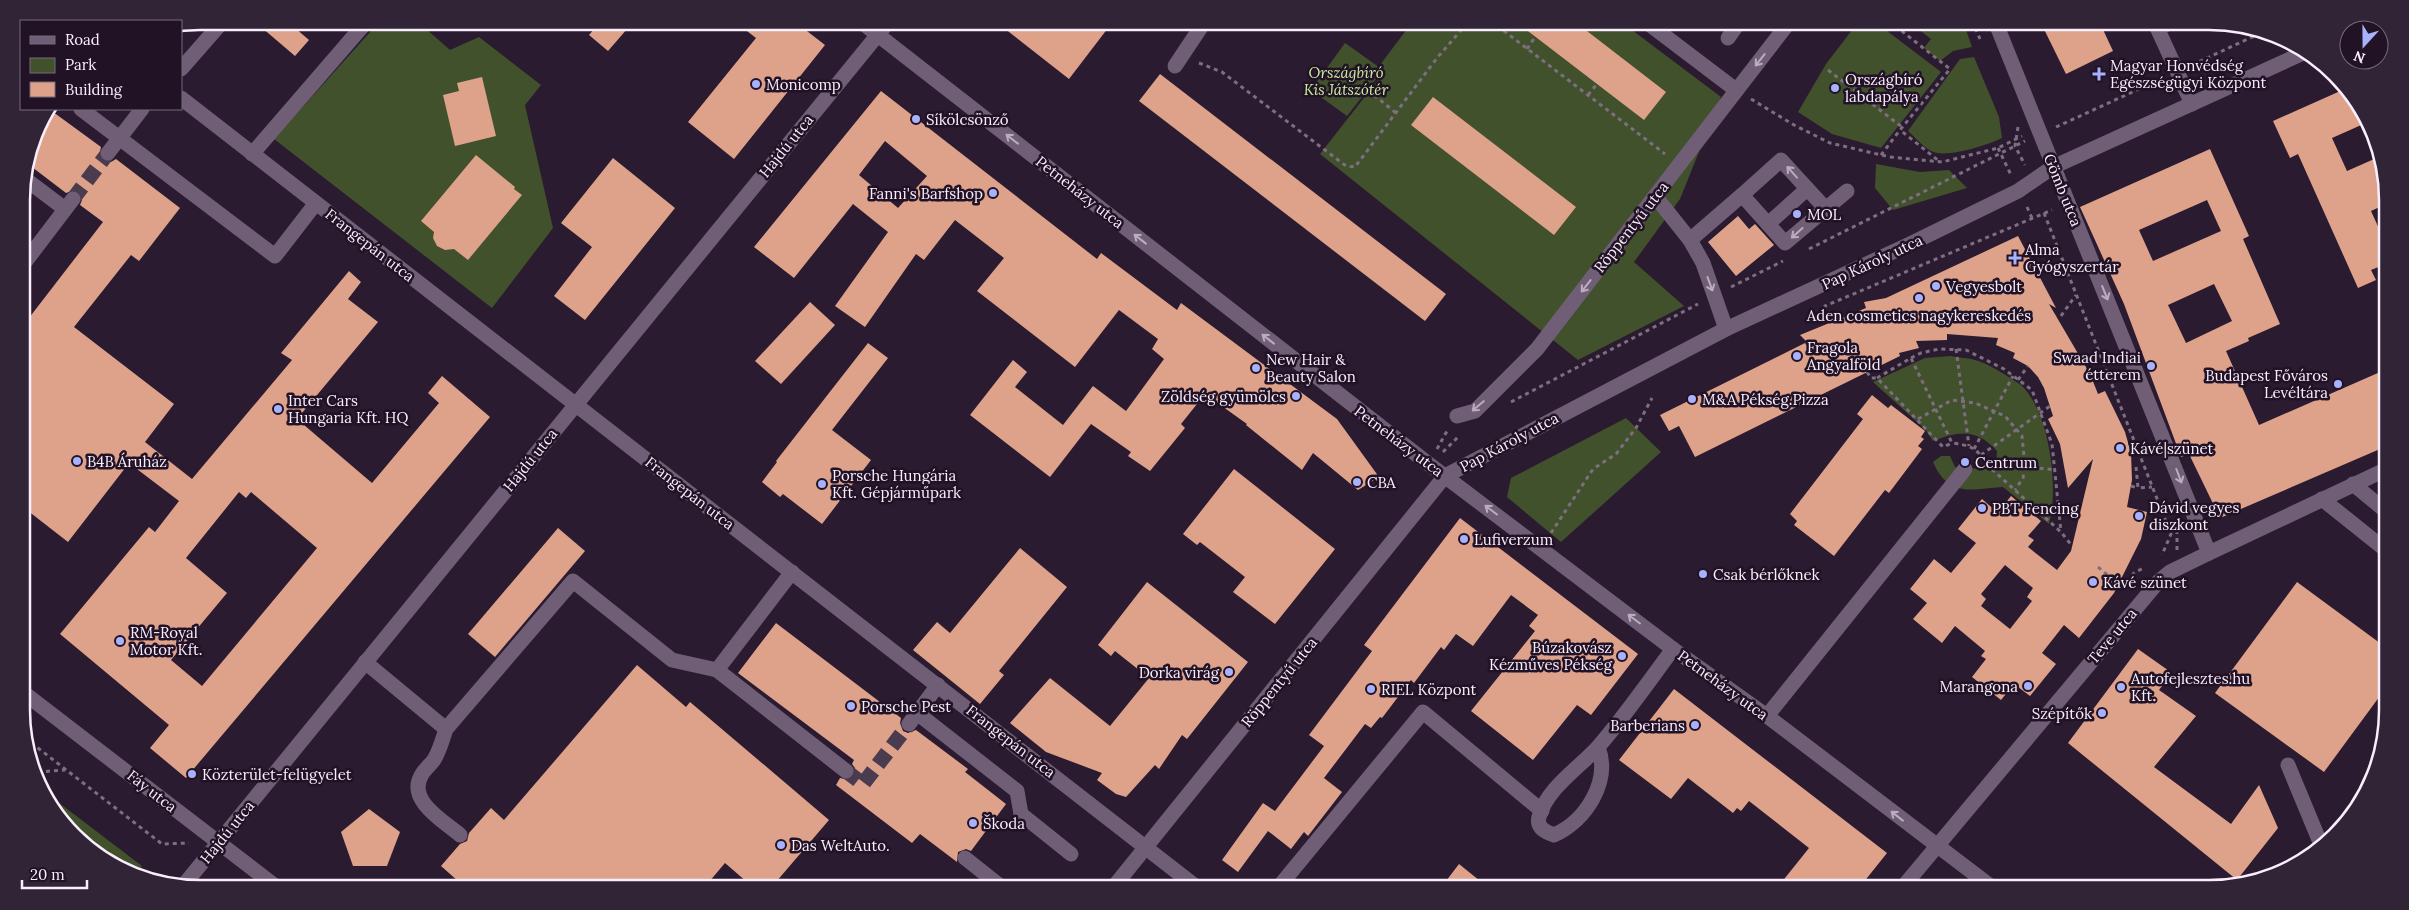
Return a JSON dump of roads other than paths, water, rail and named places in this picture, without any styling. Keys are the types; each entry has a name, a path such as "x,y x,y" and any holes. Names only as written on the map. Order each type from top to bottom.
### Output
{"street":[{"path":"182,68 215,30"},
{"path":"252,154 359,30"},
{"name":"Petneházy utca","path":"872,30 1430,465 1673,649 1767,716 1982,880"},
{"name":"Hajdú utca","path":"188,880 880,30"},
{"path":"1178,61 1200,30"},
{"path":"1657,30 1736,90"},
{"path":"1728,38 1734,30"},
{"name":"Röppentyű utca","path":"1458,416 1475,411 1537,350 1783,30"},
{"name":"Gömb utca","path":"1999,30 2209,553"},
{"path":"2158,30 2192,104"},
{"name":"Pap Károly utca","path":"1445,476 1726,329 2018,191 2054,167 2297,56"},
{"name":"Frangepán utca","path":"182,99 1187,880"},
{"path":"82,110 275,256 316,203"},
{"path":"108,153 141,110"},
{"path":"1690,240 1781,160 1825,208"},
{"path":"30,255 69,204 31,182"},
{"path":"1768,224 1807,189"},
{"path":"1742,195 1785,243 1825,208 1848,191"},
{"path":"1655,196 1690,240 1702,263 1726,329"},
{"path":"1767,716 1965,469"},
{"name":"Teve utca","path":"1908,880 2158,582 2170,572 2379,473"},
{"name":"Röppentyű utca","path":"1119,880 1144,846 1445,476"},
{"path":"2353,484 2379,505"},
{"path":"2322,499 2379,545"},
{"path":"717,670 792,572"},
{"path":"460,835 427,807 420,798 418,787 420,777 435,759 446,729 573,581 672,660 717,670 846,771"},
{"path":"1598,747 1603,762 1600,781 1591,802 1578,820 1554,835 1543,831 1539,825 1538,818 1562,781 1598,747 1673,649"},
{"path":"365,662 446,729"},
{"path":"938,685 912,719 1017,791 1021,814 1071,854"},
{"name":"Fáy utca","path":"30,698 268,880"},
{"path":"1284,880 1423,712 1542,811"},
{"path":"2288,764 2318,839"},
{"path":"965,858 993,880"}],"tunnel":[{"path":"73,199 108,153"},
{"path":"846,771 863,784 909,724"}],"place":[{"name":"Magyar Honvédség Egészségügyi Központ","path":"2099,74"},
{"name":"Monicomp","path":"756,84"},
{"name":"Országbíró labdapálya","path":"1835,88"},
{"name":"Síkölcsönző","path":"916,119"},
{"name":"Fanni's Barfshop","path":"993,193"},
{"name":"MOL","path":"1797,214"},
{"name":"Alma Gyógyszertár","path":"2015,258"},
{"name":"Vegyesbolt","path":"1936,286"},
{"name":"Aden cosmetics nagykereskedés","path":"1919,298"},
{"name":"Fragola Angyalföld","path":"1797,356"},
{"name":"Swaad Indiai étterem","path":"2151,366"},
{"name":"New Hair & Beauty Salon","path":"1256,368"},
{"name":"Budapest Főváros Levéltára","path":"2338,384"},
{"name":"Zöldség gyümölcs","path":"1296,396"},
{"name":"M&A Pékség.Pizza","path":"1692,399"},
{"name":"Inter Cars Hungaria Kft. HQ","path":"278,409"},
{"name":"Kávé|szünet","path":"2120,448"},
{"name":"B4B Áruház","path":"77,461"},
{"name":"Centrum","path":"1965,462"},
{"name":"CBA","path":"1357,482"},
{"name":"Porsche Hungária Kft. Gépjárműpark","path":"822,484"},
{"name":"PBT Fencing","path":"1982,508"},
{"name":"Dávid vegyes diszkont","path":"2139,516"},
{"name":"Lufiverzum","path":"1464,539"},
{"name":"Csak bérlőknek","path":"1703,574"},
{"name":"Kávé szünet","path":"2093,582"},
{"name":"RM-Royal Motor Kft.","path":"120,641"},
{"name":"Búzakovász Kézműves Pékség","path":"1622,656"},
{"name":"Dorka virág","path":"1229,672"},
{"name":"Marangona","path":"2028,686"},
{"name":"Autofejlesztes.hu Kft.","path":"2121,687"},
{"name":"RIEL Központ","path":"1371,689"},
{"name":"Porsche Pest","path":"851,706"},
{"name":"Szépítők","path":"2102,713"},
{"name":"Barberians","path":"1695,725"},
{"name":"Közterület-felügyelet","path":"192,774"},
{"name":"Škoda","path":"973,823"},
{"name":"Das WeltAuto.","path":"781,845"}],"park label":[{"name":"Országbíró Kis Játszótér","path":"1346,80"}]}
